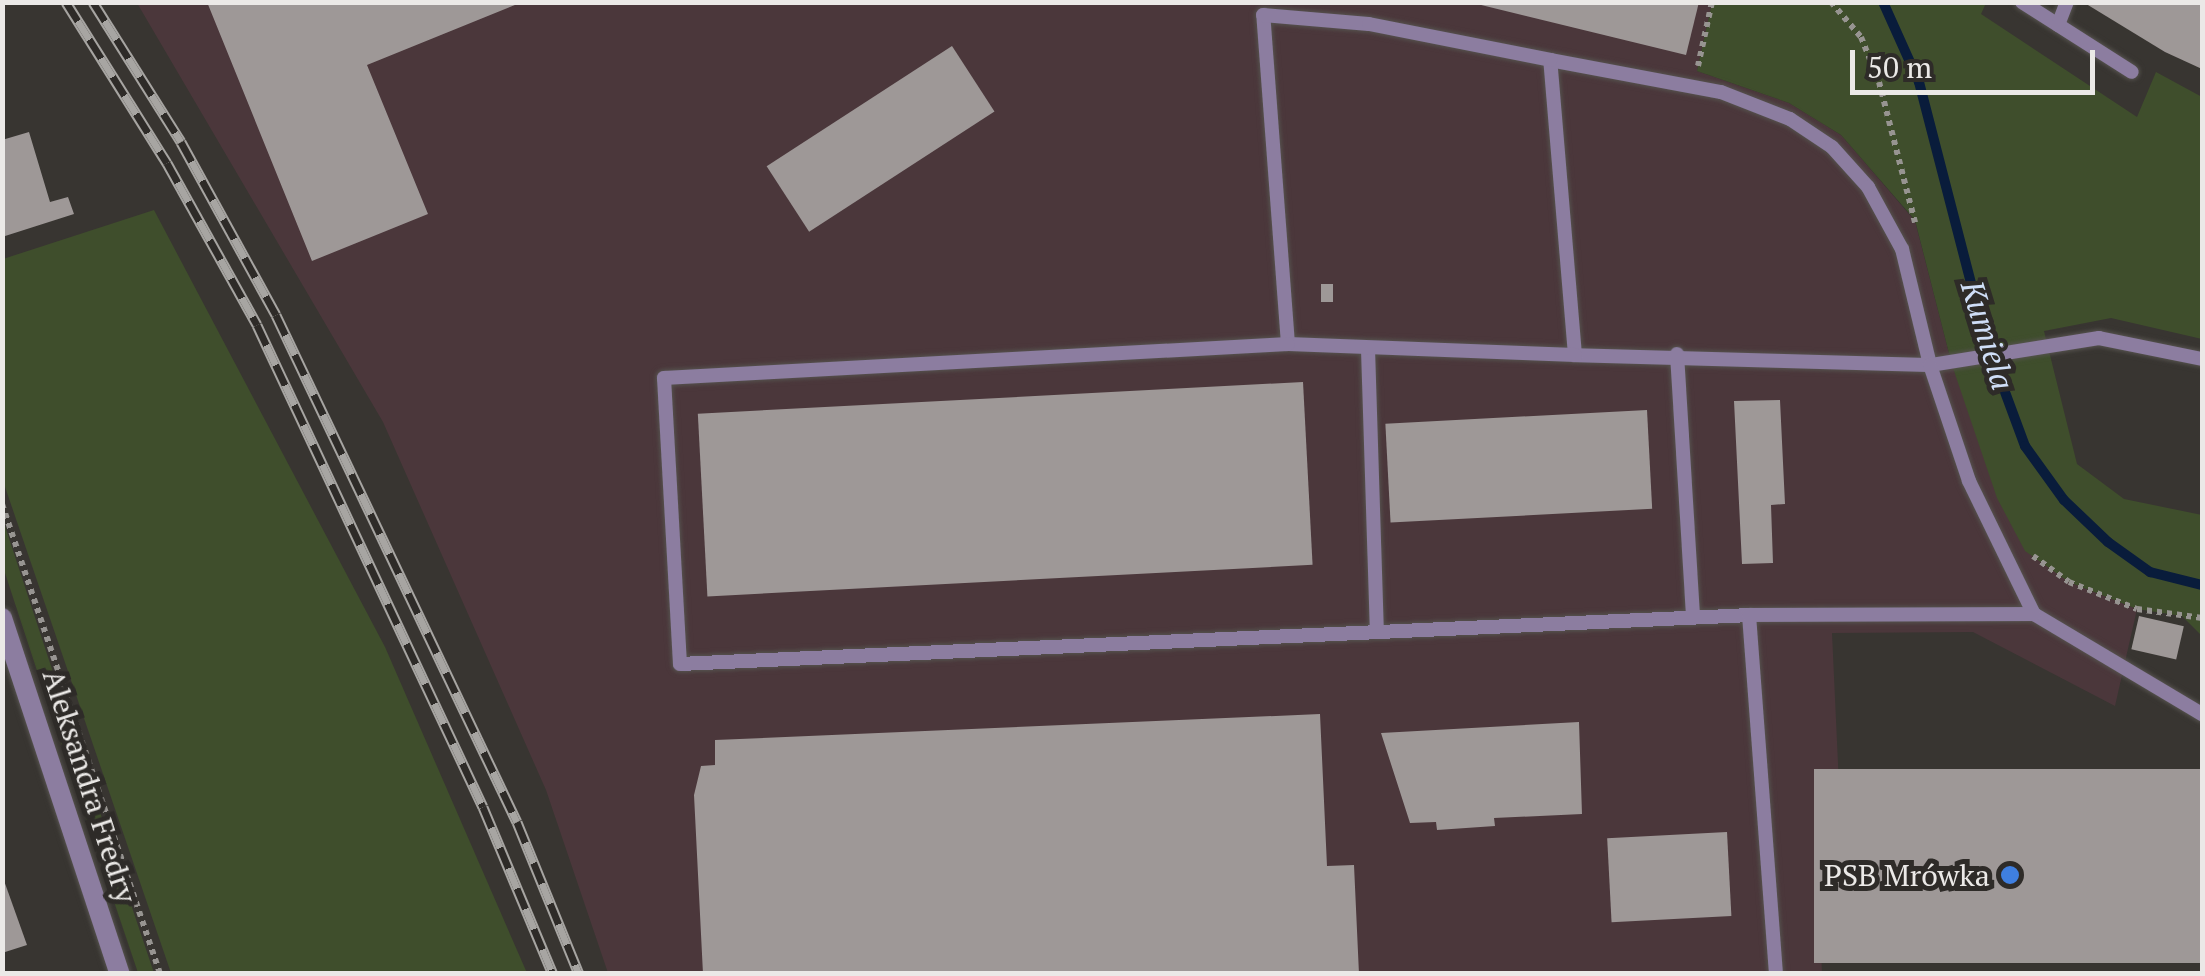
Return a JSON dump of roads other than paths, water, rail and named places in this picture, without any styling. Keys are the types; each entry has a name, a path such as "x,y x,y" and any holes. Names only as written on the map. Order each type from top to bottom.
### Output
{"street":[{"name":"Aleksandra Fredry","path":"2,618 120,974"}],"lane":[{"path":"2022,2 2132,72"},
{"path":"2058,26 2067,2"},
{"path":"1288,344 1263,14 1369,24 1694,87 1790,120 1832,146 1868,187 1902,248 1930,366 1969,481 2034,614"},
{"path":"1550,60 1575,355"},
{"path":"2202,358 2117,338 1930,366 1678,354 1575,355 1288,344 664,378 680,664 1693,617 2034,614 2202,714"},
{"path":"1368,349 1377,632"},
{"path":"1678,354 1693,617"},
{"path":"1749,615 1776,974"}],"waterway":[{"name":"Kumiela","path":"1883,2 1919,82 1985,338 2025,446 2064,500 2108,542 2150,572 2202,585"}],"railway":[{"path":"66,2 167,163 257,325 483,807 553,974"},
{"path":"93,2 181,142 276,315 517,822 579,974"}],"place":[{"name":"PSB Mrówka","path":"2010,875"}]}
